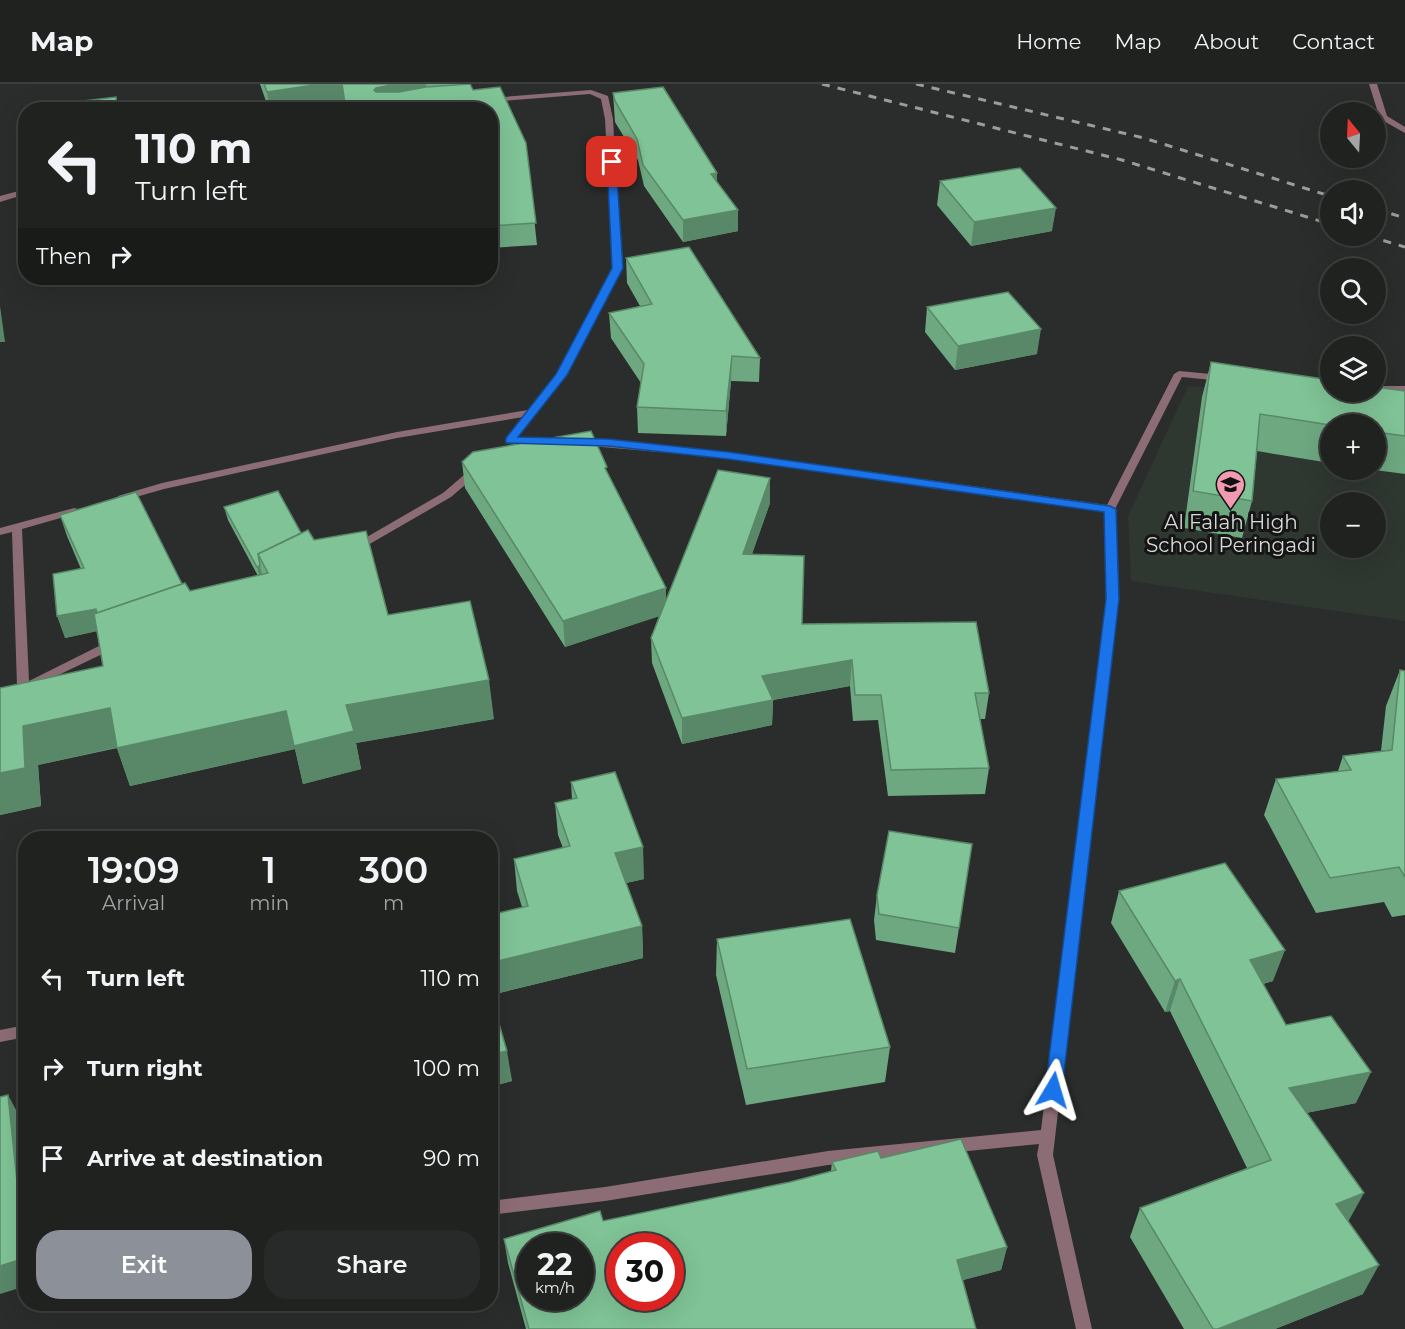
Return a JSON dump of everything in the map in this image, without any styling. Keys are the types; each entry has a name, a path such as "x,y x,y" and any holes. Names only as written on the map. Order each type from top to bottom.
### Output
{"street":[{"path":"1373,84 1383,117 1405,131"},
{"path":"475,100 591,92 605,98 609,119 617,268 561,375 505,444 608,443 728,455 1110,509"},
{"path":"0,199 18,193"},
{"path":"1084,1329 1045,1155 1112,599 1110,509 1179,374 1237,379"},
{"path":"1386,389 1405,389"},
{"path":"106,502 162,486 397,435 531,413"},
{"path":"343,552 364,544 447,495 483,464"},
{"path":"0,532 84,508"},
{"path":"16,527 23,688"},
{"path":"0,699 104,646 126,639"},
{"path":"0,1036 18,1033"},
{"path":"498,1207 605,1194 828,1158 1048,1136"}],"shaded area":[{"name":"Al Falah High School Peringadi","path":"1188,386 1320,396 1320,402 1405,403 1405,621 1131,581 1128,516"}],"building":[{"path":"264,84 321,84 267,92"},
{"path":"342,84 396,84 376,88 374,90 376,92 399,92 426,87 470,84 473,90 500,87 526,143 536,223 498,225 498,102 345,102"},
{"path":"663,87 717,173 711,174 738,210 683,220 643,165 637,139 615,101 613,93"},
{"path":"116,97 116,102 75,102"},
{"path":"1020,168 1056,208 974,222 940,181"},
{"path":"689,247 760,358 732,356 726,411 637,407 644,364 609,313 652,304 626,258"},
{"path":"1008,292 1041,329 958,346 927,307"},
{"path":"1211,362 1320,378 1320,402 1386,402 1386,388 1405,391 1405,436 1386,433 1386,414 1320,414 1320,423 1260,414 1252,501 1193,491"},
{"path":"591,431 607,467 605,468 666,588 563,621 462,462 473,452"},
{"path":"718,470 770,478 743,554 804,556 802,624 976,622 989,693 975,693 989,768 891,770 881,695 855,695 852,660 762,676 773,700 682,718 651,638"},
{"path":"278,491 301,533 258,554 260,565 257,567 224,507"},
{"path":"136,492 182,584 97,613 96,609 57,616 53,574 84,568 60,515"},
{"path":"308,530 314,540 366,531 388,615 470,601 489,680 346,705 354,731 294,746 286,711 117,748 110,708 23,726 25,768 0,773 0,688 103,666 94,614 185,583 190,591 268,573 258,554"},
{"path":"1400,670 1405,671 1405,877 1399,867 1330,878 1276,779 1351,770 1343,756 1392,750"},
{"path":"615,772 643,847 615,853 642,926 498,961 498,913 528,906 514,859 570,846 555,803 577,798 571,782"},
{"path":"889,831 972,844 959,928 879,914 877,895"},
{"path":"1225,863 1285,950 1250,960 1286,1025 1331,1016 1371,1072 1289,1088 1364,1193 1336,1204 1379,1265 1213,1329 1140,1208 1271,1160 1180,979 1175,981 1119,891"},
{"path":"850,919 890,1047 747,1069 717,939"},
{"path":"498,1020 507,1051 498,1053"},
{"path":"8,1095 18,1191 18,1260 0,1266 0,1097"},
{"path":"961,1139 1007,1247 957,1260 976,1329 529,1329 524,1311 594,1311 594,1233 525,1233 600,1211 603,1221 790,1182 836,1170 832,1162 878,1151 881,1158"},
{"path":"516,1236 516,1282 504,1239"}],"railway":[{"path":"822,84 1122,160 1320,221"},
{"path":"916,84 1144,138 1320,193"},
{"path":"1386,212 1405,218"},
{"path":"1386,241 1405,247"}],"place":[{"name":"Al Falah High School Peringadi","path":"1231,510"}],"route":[{"path":"612,162 617,268 561,375 510,441 608,443 728,455 1110,509 1112,599 1053,1090"}]}
